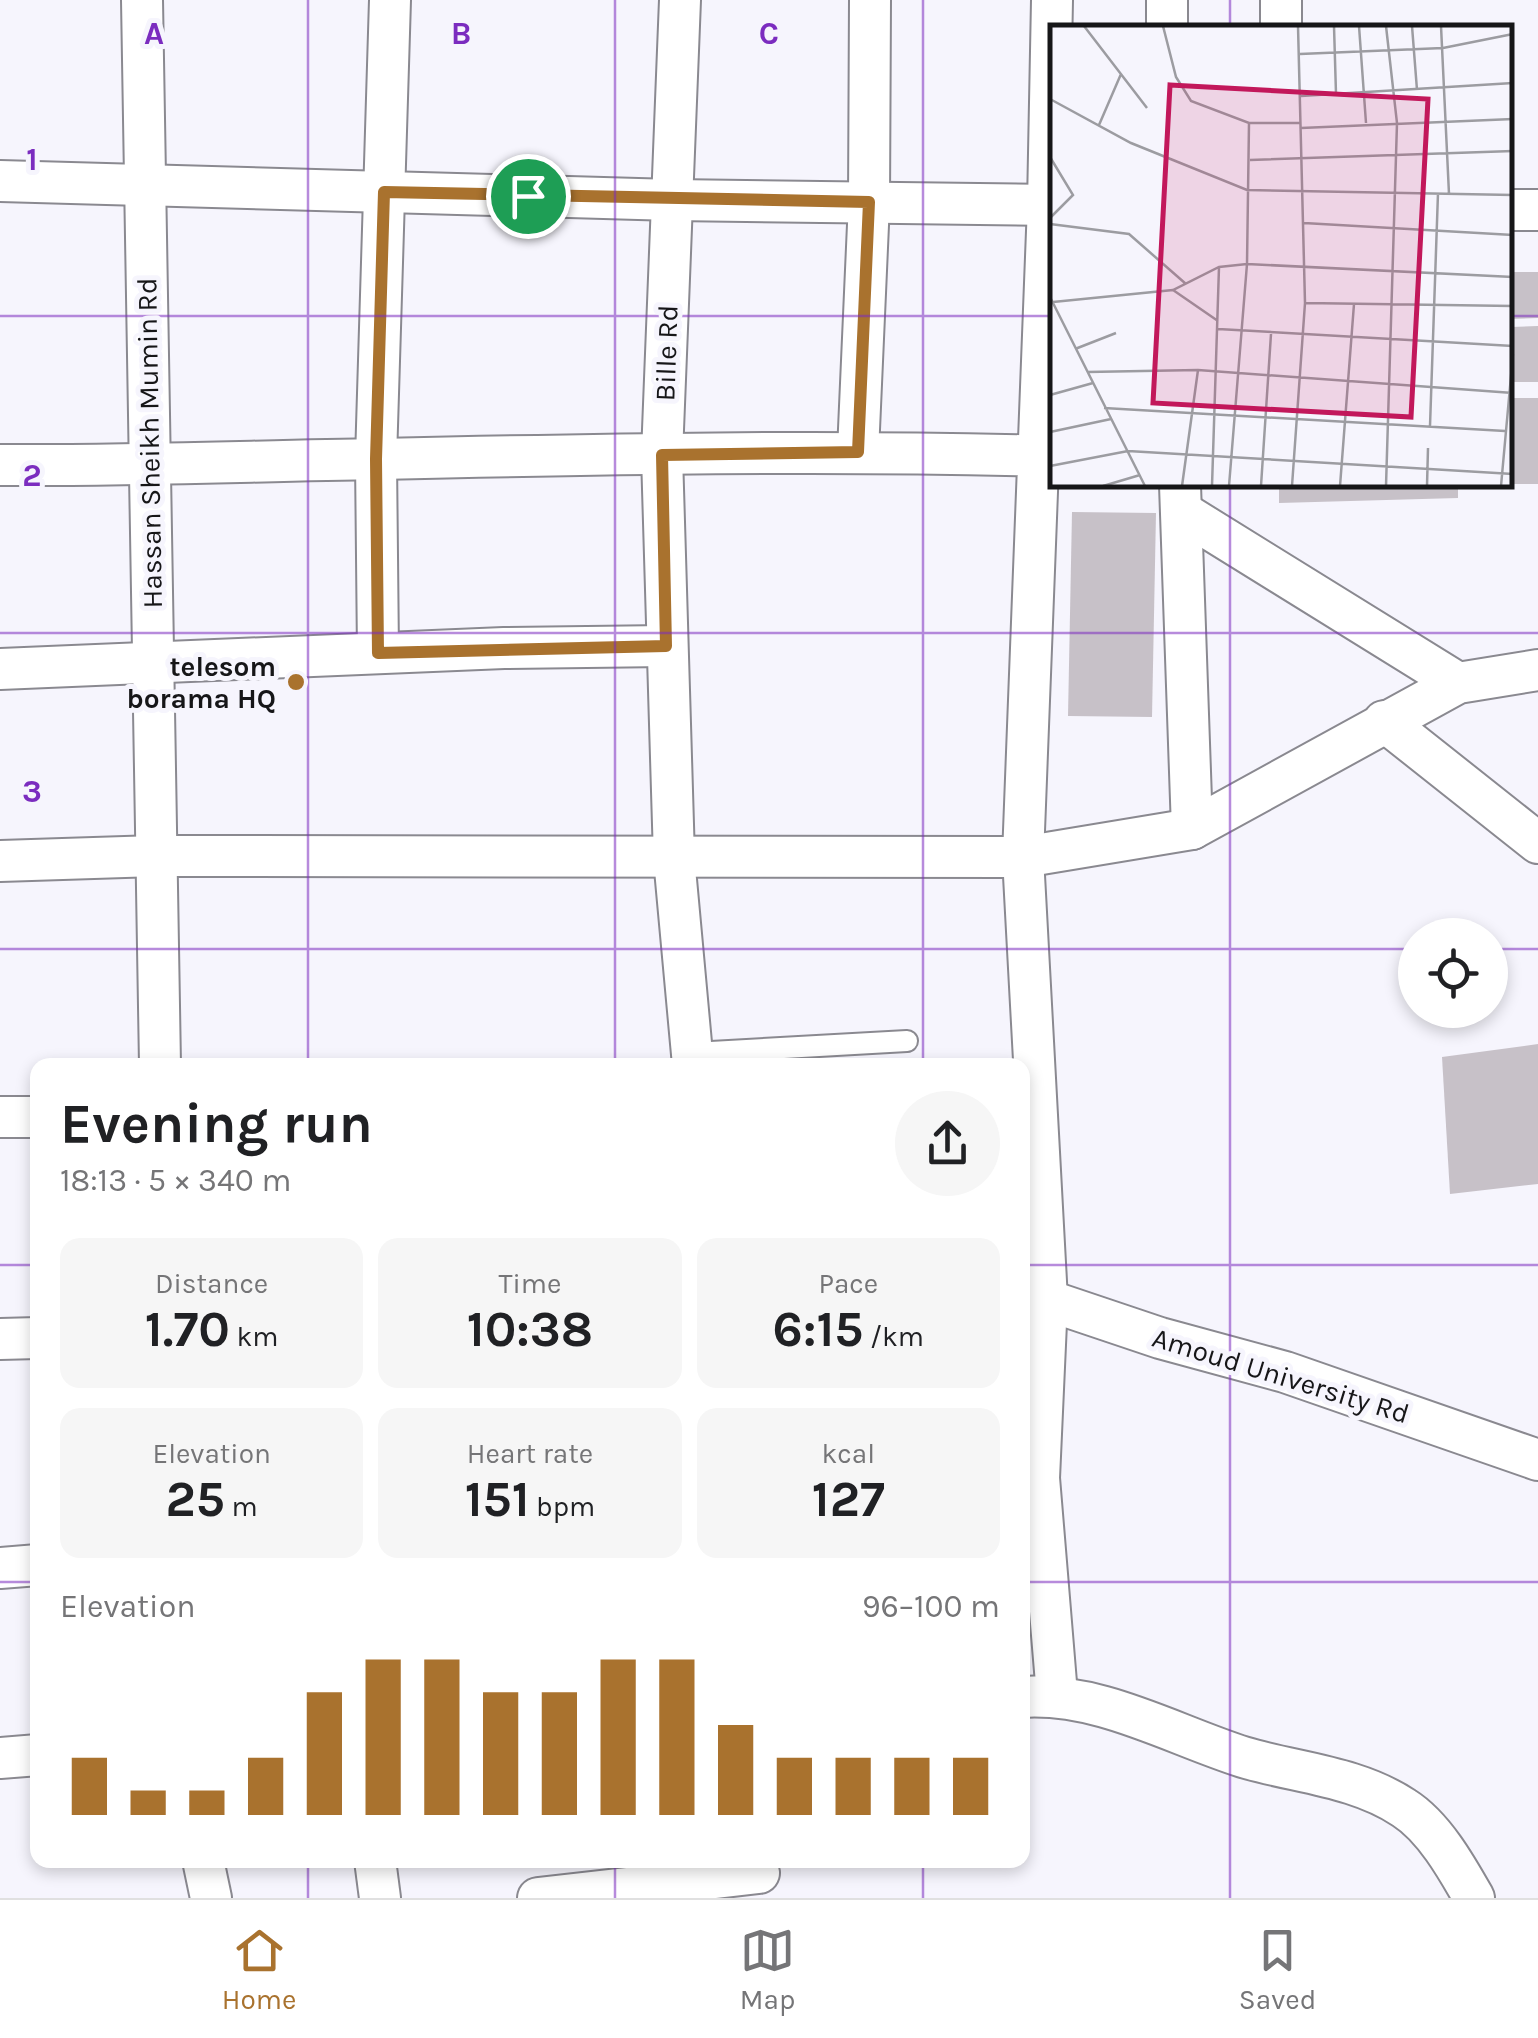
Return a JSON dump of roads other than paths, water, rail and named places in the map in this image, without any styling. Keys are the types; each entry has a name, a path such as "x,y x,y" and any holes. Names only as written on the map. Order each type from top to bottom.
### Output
{"street":[{"name":"Hassan Sheikh Mumin Rd","path":"142,0 160,1058"},
{"path":"378,653 376,459 390,0"},
{"name":"Bille Rd","path":"680,0 662,455 674,858 693,1058"},
{"path":"858,452 869,202 870,0"},
{"path":"1052,0 1052,25"},
{"path":"1166,0 1167,25"},
{"path":"0,181 673,200 1050,205"},
{"path":"1028,1058 1023,856 1046,456 1050,255"},
{"path":"0,465 148,466 858,452 1046,456"},
{"path":"1181,499 1192,829"},
{"path":"1181,499 1458,683"},
{"path":"0,669 666,646"},
{"path":"0,861 156,856 1023,856 1192,829 1458,683 1538,670"},
{"path":"1384,721 1538,842"},
{"path":"1030,1114 1035,1299 1031,1479 1040,1696 1144,1719 1243,1756 1365,1787 1406,1809 1436,1840 1474,1898"},
{"path":"0,1117 30,1117"},
{"name":"Amoud University Rd","path":"1035,1299 1286,1372 1538,1460"},
{"path":"0,1339 30,1338"},
{"path":"0,1568 30,1566"},
{"path":"0,1758 30,1756"},
{"path":"205,1868 211,1898"},
{"path":"376,1868 380,1898"},
{"path":"538,1898 759,1877"}],"lane":[{"path":"705,1058 907,1041"}],"place":[{"name":"telesom borama HQ","path":"296,682"}]}
